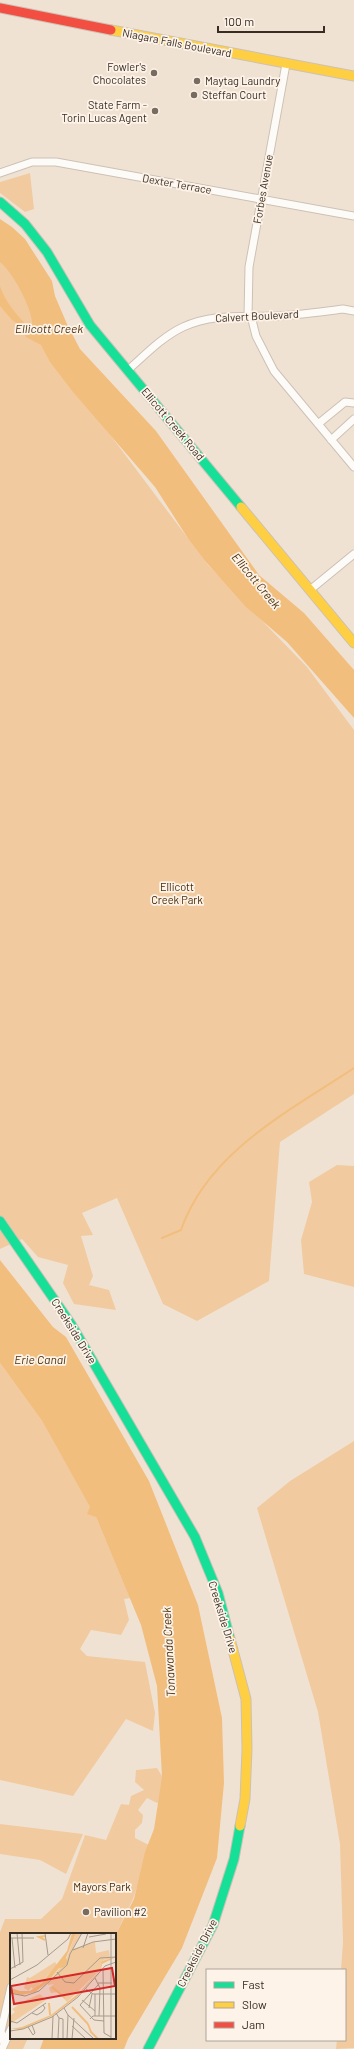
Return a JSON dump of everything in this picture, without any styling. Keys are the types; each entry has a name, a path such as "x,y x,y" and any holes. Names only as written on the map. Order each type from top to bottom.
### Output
{"street":[{"name":"Niagara Falls Boulevard","path":"0,8 354,76"},
{"name":"Forbes Avenue","path":"286,64 249,266 250,316 256,336 267,360 354,467"},
{"name":"Dexter Terrace","path":"0,173 32,162 56,162 354,216"},
{"name":"Ellicott Creek Road","path":"0,202 25,224 47,252 90,325 354,642"},
{"name":"Calvert Boulevard","path":"128,370 169,335 182,328 214,318 271,316 342,309 354,311"},
{"path":"318,424 345,402 354,403"},
{"path":"331,440 354,419"},
{"path":"310,590 354,554"},
{"name":"Creekside Drive","path":"0,1221 71,1324 194,1537 218,1593 246,1699 247,1749 245,1799 234,1859 214,1925 148,2049"},
{"path":"3,2047 1,2031 10,1991"},
{"path":"3,2047 10,2031"}],"green space":[{"path":"30,173 34,209 25,212 0,193 0,182"},
{"name":"Ellicott Creek Park","path":"0,256 43,320 81,396 208,565 307,667 354,730 354,1094 280,1142 269,1281 197,1321 163,1304 117,1198 82,1213 93,1235 81,1236 93,1276 89,1285 109,1290 116,1310 74,1304 63,1283 68,1265 38,1257 22,1239 0,1249"},
{"path":"337,1165 354,1166 354,1287 304,1274 301,1240 312,1202 309,1182"},
{"path":"0,1363 42,1421 96,1517 130,1598 124,1599 129,1620 121,1635 91,1630 80,1649 87,1656 145,1662 155,1713 153,1731 126,1719 73,1796 0,1780"},
{"path":"354,1441 354,2048 336,2049 337,2041 346,2041 346,1969 341,1969 343,1942 340,1844 318,1712 257,1508 290,1481"},
{"name":"Mayors Park","path":"157,1768 169,1787 164,1799 157,1803 147,1798 138,1810 143,1815 142,1823 135,1830 135,1838 151,1846 133,1899 116,1934 10,1933 10,2039 28,2039 23,2049 0,2049 0,1932 5,1919 41,1919 62,1899 85,1835 106,1840 121,1804 129,1805 131,1796 144,1790 135,1782 136,1770"},
{"path":"0,1824 83,1834 66,1874 40,1860 0,1854"}],"water":[{"name":"Ellicott Creek","path":"0,219 12,227 25,239 52,281 55,296 80,349 156,431 259,575 304,613 354,670 354,718 287,642 246,607 205,561 189,540 155,487 73,392 50,362 41,345 26,337 15,322 0,306 0,286 12,308 28,327 32,328 30,312 22,292 0,262"},
{"name":"Erie Canal","path":"0,1260 53,1327 66,1337 149,1481 198,1605 222,1718 224,1783 217,1858 182,1948 128,2039 124,2049 40,2049 44,2039 116,2039 116,1934 134,1899 145,1852 154,1829 162,1777 157,1686 141,1625 96,1517 87,1514 90,1507 42,1421 0,1363"}],"waterway":[{"path":"162,1238 181,1230 194,1202 210,1178 230,1156 253,1136 303,1100 354,1068"}],"traffic: fast":[{"path":"0,202 25,224 47,252 90,325 241,507"},
{"path":"0,1221 71,1324 195,1537 218,1593 230,1639"},
{"path":"148,2049 213,1925 234,1859 240,1826"}],"traffic: slow":[{"path":"111,30 354,76"},
{"path":"241,507 354,643"},
{"path":"230,1639 246,1699 247,1749 245,1799 240,1826"}],"traffic: jam":[{"path":"0,8 111,30"}],"place":[{"name":"Fowler's Chocolates","path":"154,73"},
{"name":"Maytag Laundry","path":"197,81"},
{"name":"Steffan Court","path":"194,95"},
{"name":"State Farm - Torin Lucas Agent","path":"155,111"},
{"name":"Pavilion #2","path":"86,1912"}],"water label":[{"name":"Tonawanda Creek","path":"169,1652"}]}
